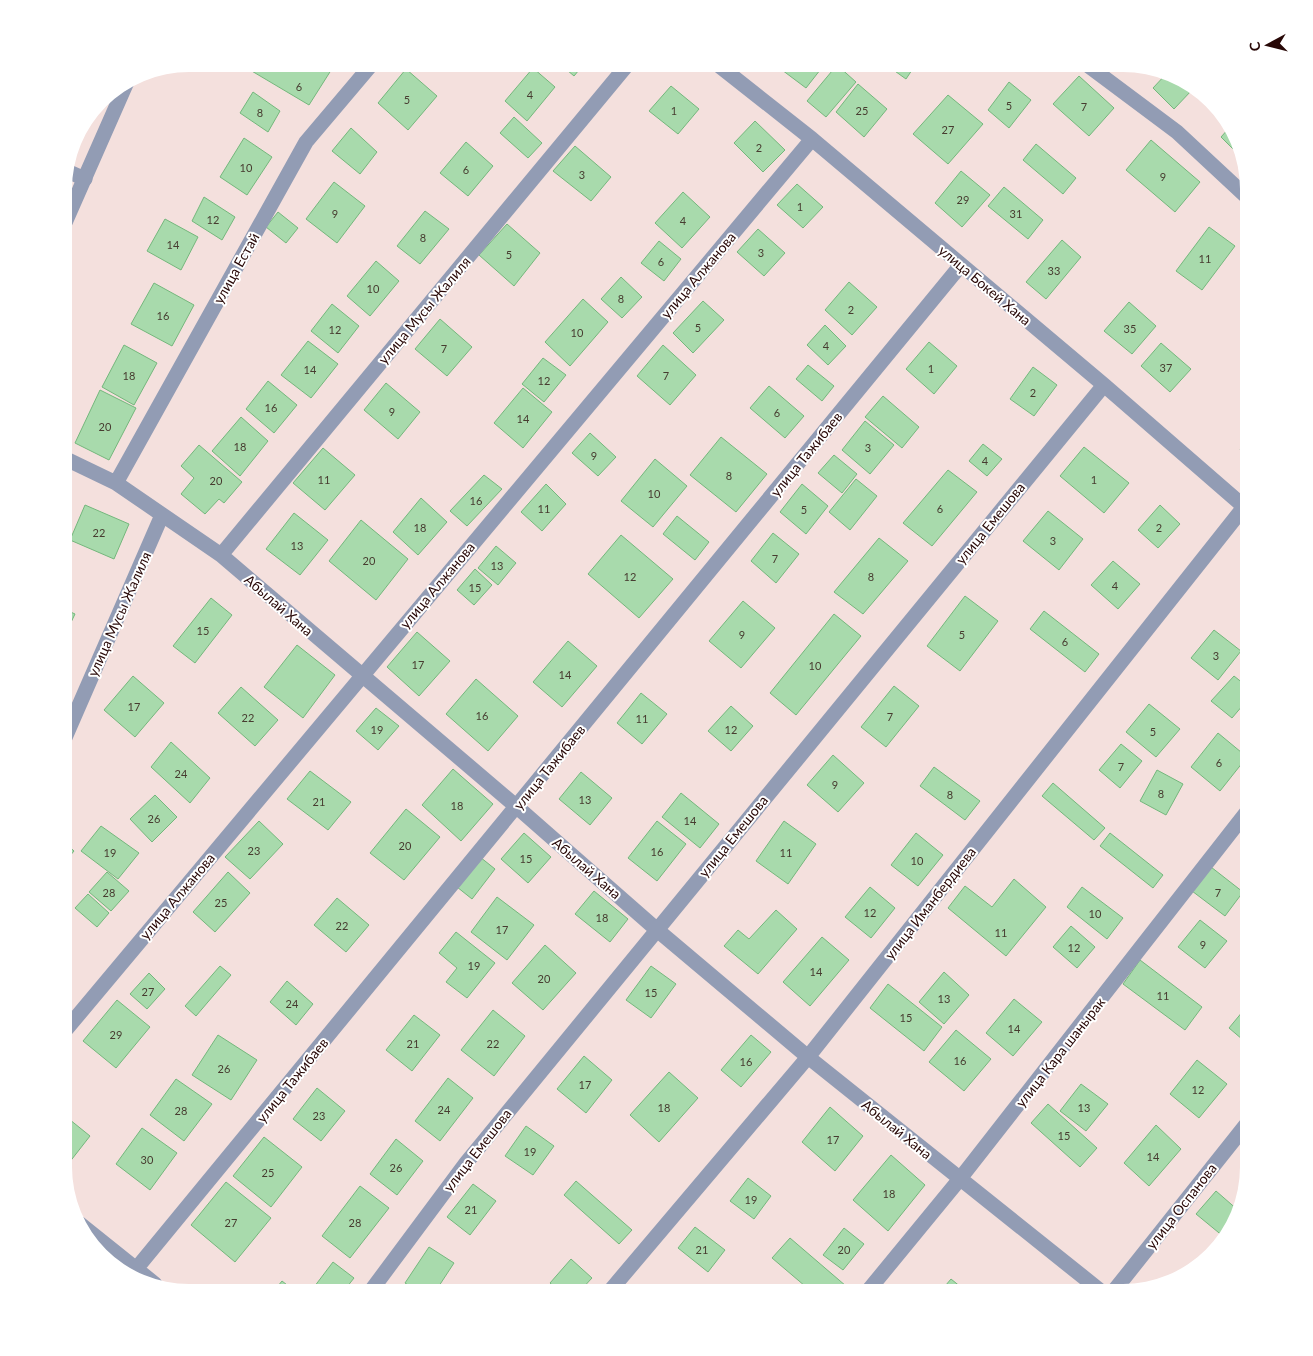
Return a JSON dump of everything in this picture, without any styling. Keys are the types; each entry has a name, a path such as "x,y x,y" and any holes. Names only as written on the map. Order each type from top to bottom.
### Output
{"street":[{"name":"улица Естай","path":"116,483 306,142 365,72"},
{"name":"улица Мусы Жалиля","path":"221,555 621,72"},
{"name":"улица Бокей Хана","path":"728,73 812,139 1104,385 1240,503"},
{"path":"1098,73 1177,132 1240,191"},
{"path":"73,205 122,94"},
{"name":"улица Алжанова","path":"72,1022 812,139"},
{"path":"74,174 85,179"},
{"name":"улица Тажибаев","path":"136,1269 961,265"},
{"name":"улица Емешова","path":"376,1284 466,1162 1104,385"},
{"name":"Абылай Хана","path":"73,462 116,483 221,555 517,807 656,929 808,1057 959,1180 1092,1284"},
{"name":"улица Мусы Жалиля","path":"72,721 162,515"},
{"name":"улица Иманбердиева","path":"616,1284 808,1057 1240,518"},
{"name":"улица Кара шанырак","path":"874,1284 959,1180 1240,821"},
{"name":"улица Оспанова","path":"1119,1284 1240,1132"},
{"path":"96,1237 139,1272"}],"building":[{"path":"254,72 330,72 309,105"},
{"path":"403,72 410,72 437,96 408,130 378,103"},
{"path":"529,72 538,72 555,87 527,121 505,101"},
{"path":"786,73 818,73 806,88"},
{"path":"831,73 846,73 856,82 826,117 807,101"},
{"path":"897,73 910,73 906,79"},
{"path":"1079,76 1114,108 1089,136 1053,104"},
{"path":"1161,79 1190,93 1174,109 1153,88"},
{"path":"1009,82 1031,100 1009,128 988,110"},
{"path":"858,84 887,109 864,137 836,112"},
{"path":"671,86 699,109 678,134 649,111"},
{"path":"253,92 280,111 268,132 240,113"},
{"path":"948,95 983,124 948,164 913,134"},
{"path":"514,117 542,143 528,158 500,133"},
{"path":"755,121 785,150 763,172 734,143"},
{"path":"351,128 377,152 360,174 332,151"},
{"path":"1225,132 1232,148 1221,137"},
{"path":"244,138 272,157 247,195 220,177"},
{"path":"1151,140 1200,182 1175,212 1126,170"},
{"path":"466,142 493,166 468,196 440,173"},
{"path":"1036,144 1076,178 1063,194 1023,160"},
{"path":"575,146 611,177 591,201 553,171"},
{"path":"961,171 990,195 962,227 935,203"},
{"path":"334,182 365,206 337,243 306,219"},
{"path":"797,184 823,207 803,228 777,205"},
{"path":"1004,187 1043,220 1028,239 988,206"},
{"path":"683,192 710,217 682,248 655,223"},
{"path":"204,197 235,217 222,240 192,221"},
{"path":"425,211 449,229 420,264 397,246"},
{"path":"278,212 298,228 286,243 266,227"},
{"path":"165,219 198,237 181,270 147,251"},
{"path":"507,224 540,253 514,286 479,255"},
{"path":"1209,227 1235,246 1202,290 1176,271"},
{"path":"758,229 785,253 764,276 737,252"},
{"path":"1062,240 1081,257 1046,299 1026,282"},
{"path":"659,241 681,259 664,281 641,263"},
{"path":"376,261 399,281 370,316 347,296"},
{"path":"621,277 642,297 622,318 601,299"},
{"path":"849,282 877,307 852,335 825,310"},
{"path":"154,283 194,305 172,346 131,324"},
{"path":"583,299 608,322 570,366 545,342"},
{"path":"703,301 724,320 693,353 673,333"},
{"path":"1129,302 1156,326 1132,354 1104,331"},
{"path":"332,304 359,326 338,353 311,331"},
{"path":"440,319 472,347 447,376 415,349"},
{"path":"825,325 846,346 828,365 807,345"},
{"path":"308,341 338,364 311,398 281,375"},
{"path":"929,342 957,366 934,394 906,369"},
{"path":"1161,343 1191,369 1170,392 1141,366"},
{"path":"124,345 157,363 134,405 102,387"},
{"path":"663,345 696,375 670,405 637,376"},
{"path":"543,358 566,375 544,402 522,384"},
{"path":"808,365 834,386 822,401 796,379"},
{"path":"1033,367 1057,385 1034,416 1010,399"},
{"path":"268,381 297,405 274,433 246,409"},
{"path":"386,383 420,412 398,439 364,410"},
{"path":"769,386 804,416 785,438 750,408"},
{"path":"523,388 552,412 523,448 494,423"},
{"path":"100,390 136,408 109,460 75,443"},
{"path":"883,396 919,427 902,448 865,417"},
{"path":"241,417 268,441 240,476 212,451"},
{"path":"865,421 894,445 870,474 842,450"},
{"path":"590,433 616,457 598,476 572,453"},
{"path":"721,437 767,474 736,512 690,475"},
{"path":"983,444 1002,459 987,476 969,461"},
{"path":"199,445 242,482 224,503 219,499 205,514 181,494 194,478 181,466"},
{"path":"1084,447 1129,483 1104,513 1060,476"},
{"path":"323,448 355,475 325,510 293,483"},
{"path":"834,455 857,474 842,493 818,473"},
{"path":"655,459 687,486 653,527 621,501"},
{"path":"948,470 977,492 932,546 903,523"},
{"path":"484,475 502,489 467,526 450,511"},
{"path":"856,479 877,496 850,530 829,512"},
{"path":"546,484 566,504 542,531 521,512"},
{"path":"802,484 828,506 806,534 780,512"},
{"path":"421,498 447,522 418,555 393,532"},
{"path":"85,505 129,524 114,559 73,541 73,534"},
{"path":"1160,505 1180,524 1158,548 1138,530"},
{"path":"1048,511 1083,539 1059,570 1023,541"},
{"path":"294,513 328,540 300,575 266,549"},
{"path":"677,516 709,542 695,560 663,534"},
{"path":"361,520 408,559 376,600 329,561"},
{"path":"773,533 799,554 776,583 751,561"},
{"path":"621,535 673,579 639,618 588,574"},
{"path":"879,538 908,561 863,614 834,592"},
{"path":"496,546 516,563 498,585 478,568"},
{"path":"1113,561 1140,584 1118,609 1091,585"},
{"path":"475,569 492,585 474,605 457,590"},
{"path":"965,596 998,621 960,671 927,646"},
{"path":"211,598 232,615 195,663 173,646"},
{"path":"743,601 775,628 741,668 709,641"},
{"path":"1044,611 1099,654 1085,672 1030,629"},
{"path":"834,614 861,636 796,715 770,693"},
{"path":"1214,630 1240,650 1218,680 1191,658"},
{"path":"417,632 450,661 419,696 387,667"},
{"path":"568,641 597,666 562,707 533,682"},
{"path":"297,645 335,675 303,718 264,687"},
{"path":"133,676 164,703 135,737 104,710"},
{"path":"1234,676 1240,681 1240,709 1232,718 1211,701"},
{"path":"476,679 518,716 488,751 446,714"},
{"path":"894,686 919,706 886,747 861,727"},
{"path":"241,687 278,720 255,746 218,713"},
{"path":"641,693 667,714 642,744 617,723"},
{"path":"1149,704 1180,729 1156,757 1126,732"},
{"path":"731,706 753,726 731,751 708,731"},
{"path":"376,708 399,726 378,750 356,731"},
{"path":"1218,733 1240,751 1240,766 1220,791 1191,767"},
{"path":"171,742 210,778 190,803 151,767"},
{"path":"1121,744 1142,761 1120,788 1099,770"},
{"path":"833,755 864,783 838,812 807,785"},
{"path":"934,767 980,801 965,820 920,786"},
{"path":"453,769 493,804 461,841 422,805"},
{"path":"1157,770 1183,784 1166,815 1140,801"},
{"path":"310,771 351,802 328,830 287,799"},
{"path":"581,772 612,798 590,825 559,799"},
{"path":"1053,783 1105,828 1094,840 1042,796"},
{"path":"681,793 719,824 700,848 662,817"},
{"path":"155,795 177,817 152,842 130,819"},
{"path":"406,809 440,837 404,880 370,853"},
{"path":"259,821 283,844 250,879 225,857"},
{"path":"657,821 686,844 657,881 628,858"},
{"path":"784,821 816,844 788,884 756,861"},
{"path":"101,826 139,853 118,879 81,851"},
{"path":"524,833 551,857 528,883 501,859"},
{"path":"916,833 943,855 918,886 891,865"},
{"path":"1110,833 1163,875 1153,888 1100,846"},
{"path":"480,857 495,869 472,899 457,887"},
{"path":"1211,867 1240,890 1240,896 1225,916 1192,891"},
{"path":"107,872 129,891 111,911 89,892"},
{"path":"228,872 250,893 215,932 193,912"},
{"path":"1014,879 1046,907 1006,956 948,908 965,886 992,907"},
{"path":"870,887 895,908 871,938 845,917"},
{"path":"1082,887 1123,918 1107,939 1067,907"},
{"path":"594,891 628,919 610,942 575,914"},
{"path":"88,894 109,913 97,927 75,908"},
{"path":"497,897 534,925 507,960 471,932"},
{"path":"337,898 369,925 346,952 314,925"},
{"path":"776,910 797,929 758,974 724,946 738,930 749,939"},
{"path":"1200,920 1227,941 1205,968 1178,947"},
{"path":"1071,926 1095,947 1077,968 1053,947"},
{"path":"456,932 495,963 467,998 446,982 457,968 439,953"},
{"path":"822,937 849,960 810,1006 783,982"},
{"path":"545,945 576,973 543,1010 512,983"},
{"path":"1140,960 1202,1007 1185,1030 1123,984"},
{"path":"220,966 231,975 196,1016 185,1006"},
{"path":"651,966 676,984 651,1018 626,1000"},
{"path":"944,972 969,995 944,1024 919,1002"},
{"path":"149,973 165,989 147,1009 130,994"},
{"path":"287,981 313,1004 296,1025 270,1002"},
{"path":"888,984 942,1027 924,1051 870,1008"},
{"path":"1014,999 1042,1022 1013,1056 986,1033"},
{"path":"117,1000 150,1027 116,1068 83,1041"},
{"path":"493,1010 525,1036 494,1076 461,1050"},
{"path":"414,1015 440,1035 412,1071 386,1050"},
{"path":"1240,1015 1240,1037 1229,1028"},
{"path":"956,1030 991,1059 964,1091 929,1062"},
{"path":"218,1035 257,1060 231,1100 192,1075"},
{"path":"751,1035 771,1052 741,1087 721,1070"},
{"path":"584,1056 612,1080 586,1113 557,1089"},
{"path":"1197,1060 1227,1084 1199,1118 1170,1094"},
{"path":"669,1072 698,1098 659,1142 630,1115"},
{"path":"448,1078 473,1098 440,1141 415,1121"},
{"path":"176,1079 212,1104 184,1141 150,1115"},
{"path":"1081,1084 1108,1104 1086,1131 1060,1111"},
{"path":"317,1088 345,1111 321,1141 293,1119"},
{"path":"1048,1104 1097,1148 1080,1167 1031,1123"},
{"path":"830,1107 863,1136 835,1171 802,1142"},
{"path":"72,1121 90,1136 72,1159"},
{"path":"1156,1125 1181,1149 1149,1186 1124,1163"},
{"path":"526,1126 554,1146 533,1175 505,1156"},
{"path":"142,1128 177,1153 150,1190 116,1164"},
{"path":"264,1137 302,1167 271,1207 233,1176"},
{"path":"396,1139 423,1161 397,1195 370,1174"},
{"path":"891,1155 925,1185 888,1231 853,1200"},
{"path":"748,1178 771,1196 754,1219 730,1201"},
{"path":"576,1181 632,1230 619,1244 564,1195"},
{"path":"226,1182 271,1218 235,1262 191,1225"},
{"path":"473,1184 496,1201 470,1235 447,1217"},
{"path":"360,1186 389,1208 350,1258 322,1236"},
{"path":"1216,1191 1233,1206 1220,1234 1196,1214"},
{"path":"695,1227 725,1250 708,1272 678,1248"},
{"path":"844,1228 864,1244 843,1270 823,1255"},
{"path":"790,1238 844,1284 803,1284 772,1258"},
{"path":"429,1247 454,1263 440,1284 405,1283"},
{"path":"571,1259 592,1278 586,1284 550,1283"},
{"path":"333,1262 354,1278 349,1284 316,1284"},
{"path":"951,1279 957,1284 947,1284"}]}
